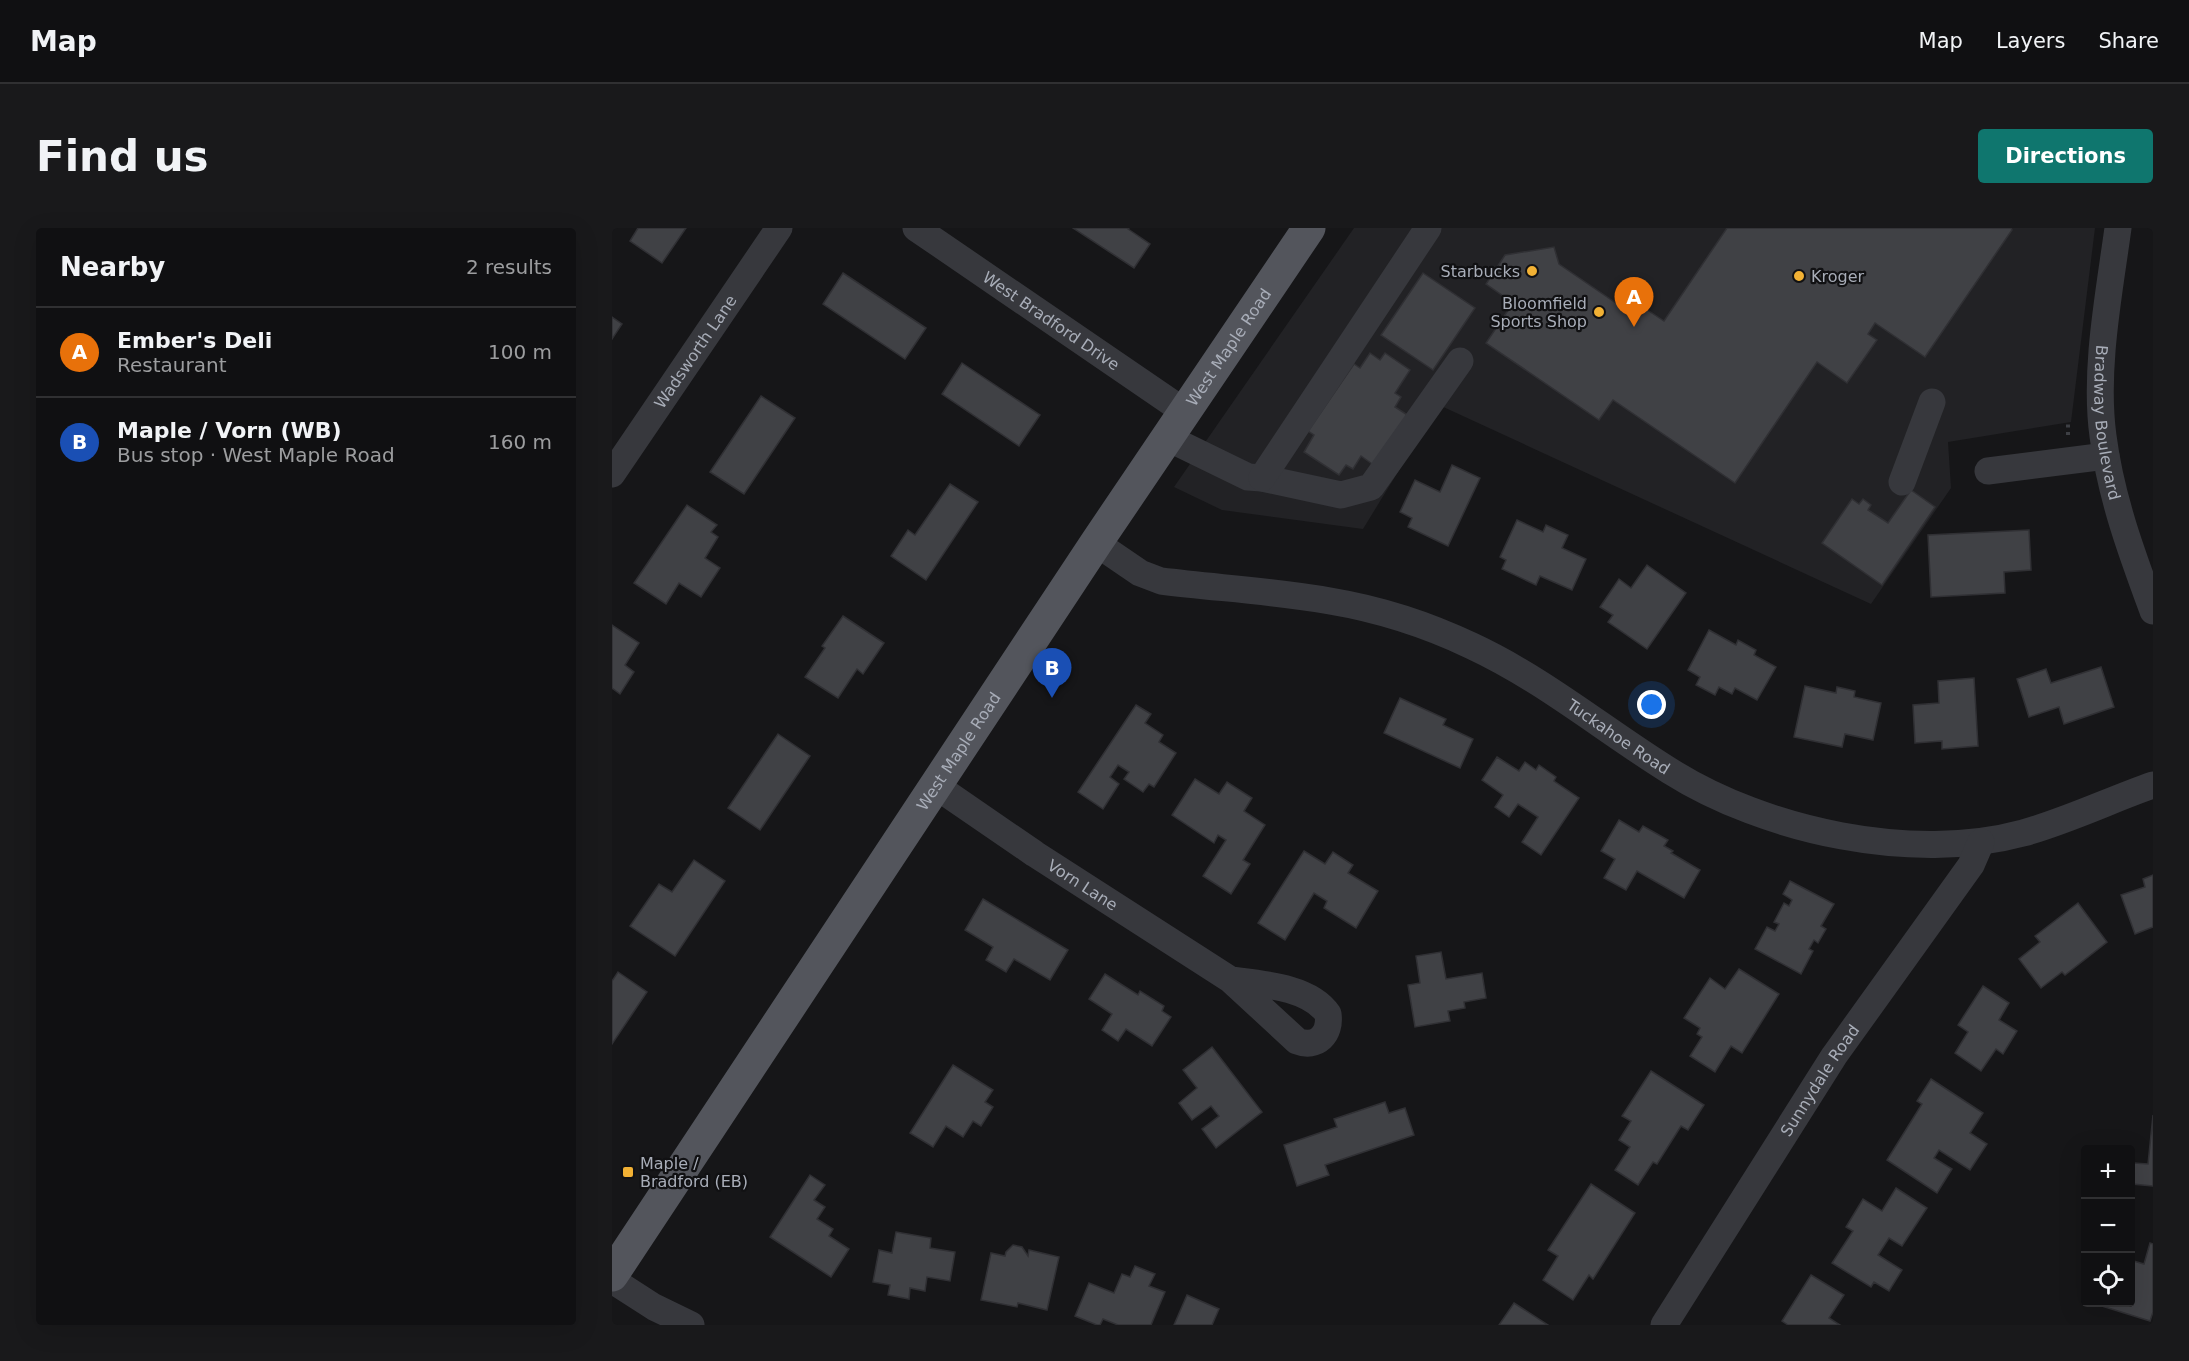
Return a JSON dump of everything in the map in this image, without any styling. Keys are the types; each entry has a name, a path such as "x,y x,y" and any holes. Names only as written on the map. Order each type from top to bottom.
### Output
{"main road":[{"name":"West Maple Road","path":"612,1275 1096,543 1309,228"}],"street":[{"name":"Wadsworth Lane","path":"612,474 778,228"},
{"name":"West Bradford Drive","path":"916,228 1240,474 1248,477 1341,495 1371,487 1460,361"},
{"path":"1262,478 1428,228"},
{"name":"Bradway Boulevard","path":"2118,228 2109,293 2101,388 2102,434 2120,519 2153,611"},
{"path":"1902,482 1932,402"},
{"path":"1988,471 2106,456"},
{"name":"Tuckahoe Road","path":"1096,543 1140,573 1161,581 1332,601 1401,619 1473,646 1534,680 1687,782 1743,808 1810,829 1842,836 1907,843 1981,842 2024,832 2153,785"},
{"name":"Vorn Lane","path":"936,786 1035,854 1231,980"},
{"name":"Sunnydale Road","path":"1664,1325 1834,1056 1971,865 1981,842"},
{"path":"612,1280 654,1307 691,1325"}],"shaded area":[{"path":"1354,228 2095,228 2071,422 1948,442 1951,488 1871,604 1439,405 1363,529 1222,510 1174,487"}],"building":[{"path":"638,228 686,228 662,263 630,241"},
{"path":"1073,228 1129,228 1150,244 1134,268"},
{"path":"1727,228 2011,228 2012,230 1925,357 1875,323 1868,334 1877,340 1847,383 1817,362 1735,483 1613,400 1599,420 1486,343 1513,303 1486,284 1505,255 1554,247 1559,264 1616,303 1622,293 1664,321"},
{"path":"843,273 926,328 905,359 823,304"},
{"path":"1423,273 1475,308 1433,370 1381,335"},
{"path":"612,317 622,324 612,339"},
{"path":"1370,353 1380,360 1385,353 1410,370 1395,393 1401,397 1395,407 1409,416 1375,466 1361,456 1353,469 1346,465 1339,475 1304,452 1314,435 1308,431 1354,364 1360,368"},
{"path":"962,363 1040,415 1019,446 942,394"},
{"path":"761,396 795,418 744,494 710,472"},
{"path":"1452,465 1480,478 1448,546 1408,527 1412,518 1400,512 1415,480 1440,492"},
{"path":"950,484 978,502 926,580 891,556 908,530 915,535"},
{"path":"1911,490 1935,507 1882,585 1822,543 1852,499 1859,504 1863,499 1871,505 1868,510 1888,523"},
{"path":"687,505 717,525 711,532 718,537 705,558 720,568 701,597 679,583 666,604 634,583"},
{"path":"1517,520 1543,532 1546,525 1568,535 1562,548 1586,559 1572,590 1540,576 1536,585 1502,569 1506,560 1500,557"},
{"path":"2029,530 2031,570 2004,572 2005,593 1931,597 1928,535"},
{"path":"1647,565 1686,593 1647,649 1608,622 1613,615 1600,607 1619,579 1631,588"},
{"path":"843,616 884,643 863,674 857,669 838,698 805,677 825,648 822,646"},
{"path":"612,625 639,643 625,665 634,672 620,694 612,688"},
{"path":"1709,630 1736,645 1738,640 1756,650 1754,655 1776,667 1757,700 1735,688 1732,694 1719,687 1715,695 1696,685 1700,677 1688,670"},
{"path":"2101,667 2114,707 2064,724 2059,707 2029,717 2017,679 2046,669 2051,683"},
{"path":"1974,678 1978,746 1942,749 1942,741 1915,743 1913,705 1939,703 1938,681"},
{"path":"1805,686 1836,693 1837,687 1855,691 1854,697 1881,703 1873,740 1845,734 1842,747 1794,737"},
{"path":"1400,698 1446,719 1443,725 1473,739 1460,768 1384,733"},
{"path":"1136,705 1151,714 1145,723 1163,735 1159,742 1176,753 1154,787 1149,784 1143,792 1124,779 1129,772 1118,765 1110,777 1119,784 1103,809 1078,792"},
{"path":"778,734 810,756 760,830 728,808"},
{"path":"1497,757 1519,771 1525,762 1536,770 1539,765 1556,777 1554,781 1579,798 1541,855 1522,842 1538,817 1518,804 1509,817 1495,807 1503,795 1482,780"},
{"path":"1195,779 1219,794 1227,782 1252,798 1244,811 1265,825 1243,860 1250,864 1231,894 1203,876 1226,840 1218,835 1214,843 1172,815"},
{"path":"1619,820 1639,832 1643,826 1668,840 1664,846 1673,851 1671,853 1700,870 1684,898 1637,871 1626,890 1604,878 1615,859 1601,851"},
{"path":"1304,851 1325,864 1333,852 1353,865 1348,873 1378,891 1356,928 1324,908 1327,901 1314,893 1285,940 1258,923"},
{"path":"694,860 725,881 675,956 630,926 659,884 672,892"},
{"path":"2153,875 2153,927 2135,934 2121,895 2145,887 2143,879"},
{"path":"1790,881 1834,904 1821,926 1826,929 1818,943 1814,940 1809,949 1813,951 1801,974 1755,949 1767,927 1775,931 1779,924 1774,922 1784,903 1789,906 1792,900 1783,894"},
{"path":"983,899 1068,950 1050,980 1014,959 1006,972 986,960 993,947 965,930"},
{"path":"2078,903 2107,942 2065,975 2062,972 2041,988 2019,959 2040,942 2035,936"},
{"path":"1441,952 1446,979 1482,973 1486,998 1464,1002 1465,1008 1448,1011 1450,1021 1415,1027 1408,985 1420,983 1416,956"},
{"path":"1739,969 1779,994 1742,1053 1731,1046 1715,1072 1690,1056 1702,1037 1697,1034 1700,1028 1684,1018 1710,978 1725,989"},
{"path":"618,972 647,992 612,1044 612,981"},
{"path":"1105,974 1138,995 1140,991 1164,1006 1162,1011 1171,1017 1152,1046 1126,1029 1118,1041 1102,1030 1112,1014 1089,999"},
{"path":"1983,986 2009,1003 1999,1020 2017,1031 2003,1054 1996,1049 1981,1071 1955,1053 1968,1032 1958,1025"},
{"path":"1212,1047 1262,1112 1216,1148 1202,1129 1219,1116 1211,1106 1192,1120 1179,1103 1197,1088 1183,1070"},
{"path":"953,1065 993,1090 985,1102 993,1107 981,1126 973,1121 963,1137 946,1126 933,1147 910,1133"},
{"path":"1651,1071 1704,1105 1688,1130 1681,1126 1657,1164 1653,1162 1638,1185 1615,1170 1630,1147 1619,1140 1631,1121 1622,1116"},
{"path":"1931,1079 1983,1113 1970,1133 1987,1144 1970,1170 1939,1150 1934,1158 1952,1169 1937,1193 1887,1160 1922,1104 1917,1101"},
{"path":"1385,1102 1389,1113 1405,1108 1414,1135 1325,1165 1329,1175 1297,1186 1284,1145 1337,1127 1334,1119"},
{"path":"2153,1115 2153,1186 2135,1184 2135,1163 2148,1164"},
{"path":"810,1175 825,1185 814,1200 825,1207 817,1219 833,1229 829,1236 849,1249 831,1277 770,1237"},
{"path":"1591,1184 1635,1213 1593,1279 1589,1275 1573,1300 1543,1280 1558,1256 1548,1250"},
{"path":"1896,1188 1927,1208 1902,1246 1889,1238 1878,1255 1902,1270 1889,1291 1874,1282 1871,1287 1832,1263 1853,1231 1846,1227 1863,1199 1882,1211"},
{"path":"896,1232 931,1238 930,1248 955,1252 950,1281 927,1277 925,1291 910,1288 909,1299 888,1295 890,1285 873,1282 879,1250 892,1253"},
{"path":"2150,1243 2153,1244 2153,1312 2150,1321 2105,1307 2135,1307 2135,1261 2144,1264"},
{"path":"1013,1245 1022,1247 1028,1256 1029,1250 1059,1257 1047,1310 1018,1303 1017,1307 981,1300 991,1253 1005,1256"},
{"path":"1135,1266 1155,1274 1149,1286 1165,1292 1151,1325 1118,1325 1103,1319 1100,1325 1097,1325 1075,1316 1089,1283 1114,1293 1122,1274 1130,1277"},
{"path":"1811,1275 1844,1295 1829,1318 1840,1325 1788,1325 1782,1321"},
{"path":"1187,1295 1219,1309 1212,1325 1174,1325"},
{"path":"1514,1303 1548,1325 1499,1325"}],"place":[{"name":"Starbucks","path":"1532,271"},
{"name":"Kroger","path":"1799,276"},
{"name":"Bloomfield Sports Shop","path":"1599,312"},
{"name":"Ember's Deli","path":"1634,327"},
{"name":"Maple / Vorn (WB)","path":"1052,698"},
{"name":"Maple / Bradford (EB)","path":"628,1172"}]}
